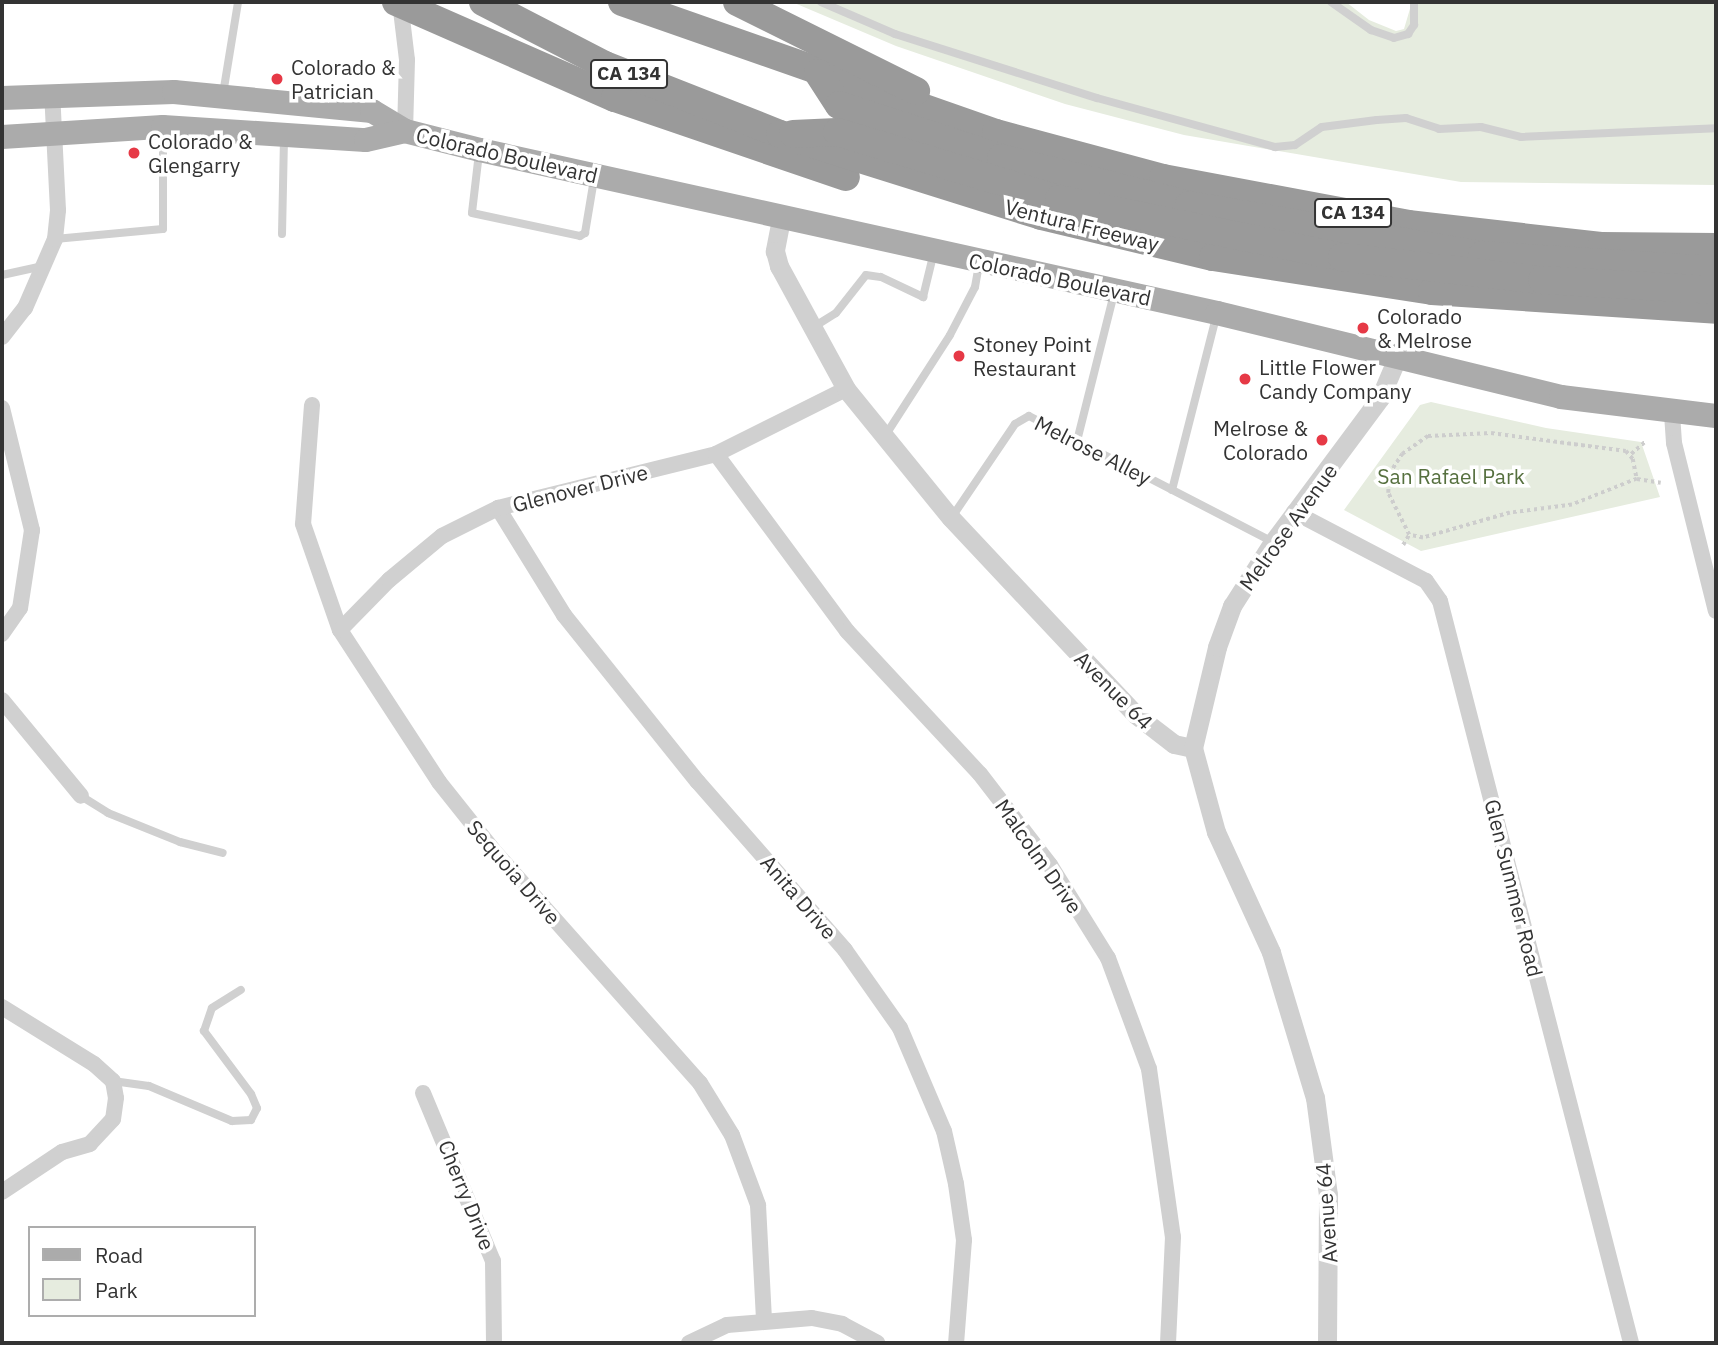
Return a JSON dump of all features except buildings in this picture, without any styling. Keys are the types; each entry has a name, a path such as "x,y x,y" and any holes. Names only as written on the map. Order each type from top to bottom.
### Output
{"highway":[{"path":"398,2 615,99 776,157 955,209 1041,216"},
{"name":"Ventura Freeway","path":"483,2 605,65 780,134 1041,216 1213,257 1432,291 1716,310"},
{"name":"CA 134","path":"622,2 818,73 996,133 1163,178 1408,223 1601,246 1716,247"},
{"path":"737,2 996,133"},
{"path":"818,73 839,105 1000,158 1189,205 1482,255 1716,270"},
{"path":"780,134 836,132 1059,199 1342,257 1542,281 1716,290"}],"main road":[{"name":"Colorado Boulevard","path":"2,98 52,93 223,94 372,111 405,131 480,150 781,219 1217,313 1561,397 1672,414 1716,416"},
{"name":"Colorado Boulevard","path":"2,137 55,131 163,127 366,140 405,131"}],"street":[{"path":"398,2 407,60 405,131"},
{"path":"2,337 25,308 47,265 55,239 55,131 52,93"},
{"name":"Avenue 64","path":"781,219 776,241 779,266 846,389 951,518 1135,714 1174,744 1193,748 1216,832 1246,890 1285,990 1315,1098 1328,1195 1327,1343"},
{"name":"Melrose Avenue","path":"1193,748 1217,647 1232,606 1272,542 1380,398 1397,358"},
{"name":"Glenover Drive","path":"340,630 389,580 442,536 498,508 716,454 846,389"},
{"name":"Sequoia Drive","path":"312,405 303,524 340,630 439,782 493,850 692,1074 732,1135 758,1205 764,1319"},
{"path":"2,408 32,530 20,608 2,634"},
{"path":"1672,414 1674,443 1716,611"},
{"name":"Malcolm Drive","path":"716,454 847,631 980,774 1050,865 1108,958 1149,1069 1173,1237 1168,1343"},
{"name":"Anita Drive","path":"498,508 564,615 698,782 845,950 900,1028 944,1131 956,1184 964,1240 956,1343"},
{"name":"Glen Summer Road","path":"1294,512 1426,581 1440,601 1631,1343"},
{"path":"2,700 80,796"},
{"path":"2,1007 94,1064 113,1081 115,1108 105,1132 90,1144 62,1152 2,1192"},
{"name":"Cherry Drive","path":"423,1093 493,1261 494,1343"},
{"path":"688,1343 727,1325 764,1319 812,1318 842,1324 871,1341"}],"lane":[{"path":"223,94 238,2"},
{"path":"821,2 895,34 1097,98 1275,147 1295,145 1322,127 1406,118 1439,129 1481,127 1521,137 1716,128"},
{"path":"1331,2 1371,30 1394,38 1408,34 1414,25 1415,2"},
{"path":"55,239 163,229 163,127"},
{"path":"282,234 285,133"},
{"path":"480,150 472,213 580,236 585,233 595,175"},
{"path":"812,328 836,313 866,275 881,277 923,297 934,252"},
{"path":"884,437 950,335 975,287 980,262"},
{"path":"2,275 47,265"},
{"path":"1077,441 1115,291"},
{"path":"1172,490 1217,313"},
{"name":"Melrose Alley","path":"951,518 1015,424 1029,416 1272,542"},
{"path":"80,796 108,813 180,842 223,853"},
{"path":"113,1081 149,1086 232,1121 251,1121 257,1108 251,1094 204,1031 212,1008 242,990"}],"path":[{"path":"1409,535 1388,493 1389,474 1402,454 1428,436 1513,434 1598,445 1631,454"},
{"path":"1631,454 1646,441"},
{"path":"1631,454 1637,479"},
{"path":"1409,535 1423,538 1510,513 1572,505 1637,479 1661,483"},
{"path":"1404,545 1409,535"}],"green space":[{"path":"792,2 1346,2 1369,20 1396,31 1404,29 1412,2 1716,2 1716,185 1461,182 1184,135 1065,104 896,46"},
{"name":"San Rafael Park","path":"1431,402 1546,428 1641,442 1660,497 1421,551 1344,510 1420,405"}],"place":[{"name":"Colorado & Patrician","path":"277,79"},
{"name":"Colorado & Glengarry","path":"134,153"},
{"name":"Colorado & Melrose","path":"1363,328"},
{"name":"Stoney Point Restaurant","path":"959,356"},
{"name":"Little Flower Candy Company","path":"1245,379"},
{"name":"Melrose & Colorado","path":"1322,440"}]}
